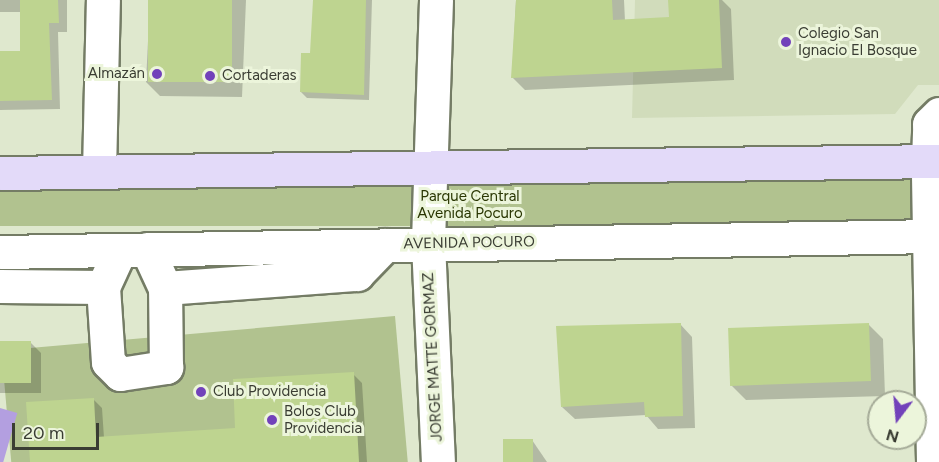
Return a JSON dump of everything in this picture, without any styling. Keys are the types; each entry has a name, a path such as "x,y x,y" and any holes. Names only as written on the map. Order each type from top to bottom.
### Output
{"main road":[{"path":"0,173 933,161"}],"street":[{"path":"99,172 103,0"},
{"name":"JORGE MATTE GORMAZ","path":"436,0 428,167 428,243 438,462"},
{"path":"933,462 934,236 933,161 929,124 939,114"},
{"name":"AVENIDA POCURO","path":"0,252 934,236"},
{"path":"165,288 357,274 385,245"},
{"path":"133,250 165,288 166,367 120,374 108,362 103,286 133,250"},
{"path":"0,285 103,286"}],"shaded area":[{"name":"Colegio San Ignacio El Bosque","path":"635,0 939,0 939,85 918,85 895,114 632,118"},
{"path":"0,408 17,413 3,462 0,462"}],"green space":[{"name":"Parque Central Avenida Pocuro","path":"0,173 939,173 939,226 0,226"},
{"name":"Club Providencia","path":"395,316 408,462 11,462 2,350"}],"building":[{"path":"20,0 58,0 59,23 49,23 52,100 0,101 0,51 20,51"},
{"path":"148,0 232,0 232,82 148,82"},
{"path":"313,0 366,0 364,95 300,92 301,53 310,53"},
{"path":"516,0 612,0 613,20 669,17 668,0 719,0 722,68 511,78"},
{"path":"681,323 683,416 645,417 644,402 561,407 556,326"},
{"path":"869,323 871,381 730,386 728,328"},
{"path":"0,341 31,341 31,383 0,383"},
{"path":"354,372 359,462 30,462 26,402 94,398 96,437 235,428 233,379"},
{"path":"503,439 533,439 533,462 503,462"}],"place":[{"name":"Colegio San Ignacio El Bosque","path":"786,42"},
{"name":"Almazán","path":"157,74"},
{"name":"Cortaderas","path":"210,76"},
{"name":"Club Providencia","path":"201,392"},
{"name":"Bolos Club Providencia","path":"272,420"}]}
